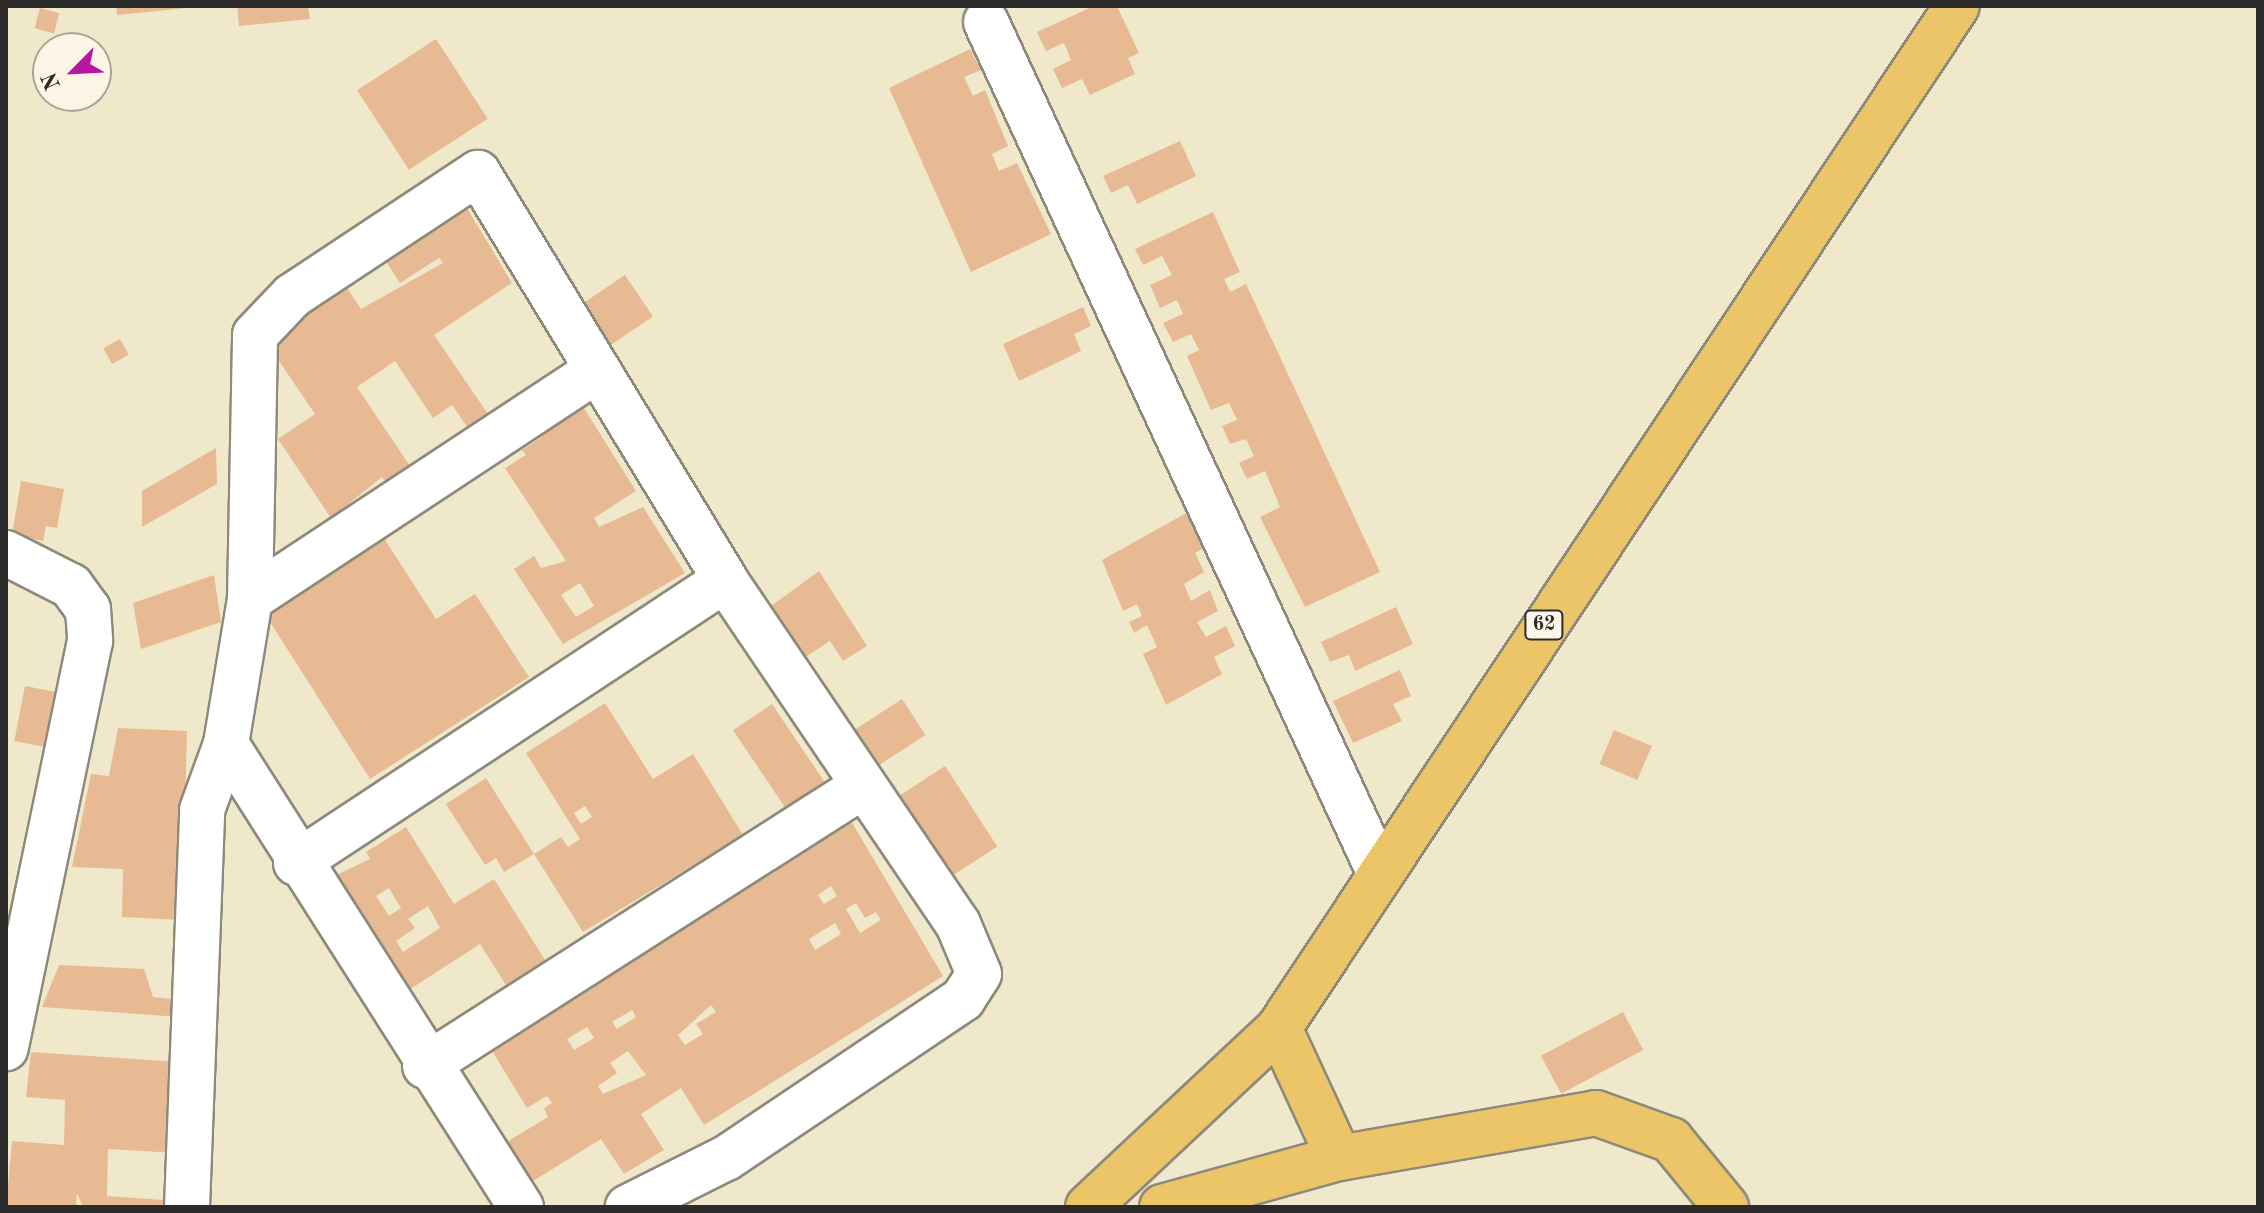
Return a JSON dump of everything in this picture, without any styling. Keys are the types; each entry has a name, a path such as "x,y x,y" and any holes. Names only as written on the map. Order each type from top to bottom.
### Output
{"main road":[{"name":"62","path":"1088,1207 1279,1028 1957,6"},
{"path":"1279,1028 1339,1158"},
{"path":"1162,1207 1339,1158 1596,1113 1671,1140 1726,1207"}],"street":[{"path":"986,22 1380,874"},
{"path":"187,1207 202,810 226,744 250,599 258,329 292,296 478,173 593,373 725,580 968,941 979,974 974,987 726,1158 628,1207"},
{"path":"250,599 593,373"},
{"path":"6,553 71,586 88,609 90,641 6,1048"},
{"path":"296,863 725,580"},
{"path":"226,744 296,863 425,1066 521,1207"},
{"path":"425,1066 863,786"}],"building":[{"path":"116,6 186,6 186,8 117,15"},
{"path":"237,6 308,6 310,19 239,26"},
{"path":"1094,6 1117,6 1139,53 1128,58 1135,74 1090,95 1082,79 1062,88 1053,69 1071,60 1064,43 1046,51 1037,32"},
{"path":"40,8 59,13 54,32 35,28"},
{"path":"436,39 488,119 409,170 357,90"},
{"path":"970,49 981,70 964,77 973,96 985,90 1008,146 992,154 999,171 1017,163 1051,234 971,272 889,88"},
{"path":"1180,141 1196,176 1137,204 1128,185 1111,193 1103,176"},
{"path":"461,198 512,283 434,335 488,414 468,428 452,405 433,418 395,361 357,387 410,466 386,482 382,477 331,518 278,439 315,414 260,333 341,279 361,309 443,263 439,258 400,283 385,260"},
{"path":"1213,212 1240,272 1224,279 1230,292 1246,284 1380,572 1305,607 1260,517 1280,507 1265,471 1247,479 1239,463 1254,456 1246,439 1230,444 1222,426 1237,420 1229,403 1211,410 1187,356 1199,350 1191,334 1173,342 1163,323 1183,314 1177,300 1160,308 1150,285 1172,275 1162,256 1143,265 1135,249"},
{"path":"625,275 653,316 607,348 579,306"},
{"path":"1083,307 1091,326 1074,334 1081,351 1019,381 1003,344"},
{"path":"120,339 129,355 112,364 103,348"},
{"path":"582,405 636,491 594,518 599,527 643,507 685,573 563,644 514,569 534,556 541,568 566,561 505,468 526,455 522,450 542,437 539,432","holes":["580,583 594,606 576,617 561,595"]},
{"path":"216,448 217,484 142,527 142,491"},
{"path":"21,481 64,489 57,528 46,526 43,541 12,535"},
{"path":"1188,512 1204,548 1195,553 1204,572 1184,584 1191,601 1210,590 1218,611 1197,622 1206,637 1226,626 1235,646 1214,657 1222,674 1166,705 1143,654 1157,647 1147,625 1134,633 1129,622 1142,616 1137,604 1123,611 1102,560"},
{"path":"382,535 436,619 475,594 529,677 370,779 265,614"},
{"path":"819,571 867,646 843,661 830,641 804,658 771,606"},
{"path":"214,575 221,622 141,649 133,603"},
{"path":"1396,607 1413,644 1355,671 1349,655 1330,662 1321,642"},
{"path":"1400,670 1411,696 1393,704 1402,721 1353,743 1333,701"},
{"path":"25,686 61,693 51,748 14,741"},
{"path":"902,699 925,735 878,766 854,730"},
{"path":"605,703 653,779 693,754 743,835 583,932 534,854 561,837 568,847 580,839 526,753","holes":["585,806 592,817 581,824 574,813"]},
{"path":"772,704 826,784 787,810 733,730"},
{"path":"118,728 187,731 182,920 122,917 123,869 72,867 91,774 109,776"},
{"path":"1614,730 1652,746 1637,780 1600,764"},
{"path":"945,766 997,847 948,879 896,798"},
{"path":"486,778 534,854 504,872 496,858 485,865 446,804"},
{"path":"851,821 943,976 704,1125 681,1088 641,1114 664,1150 624,1174 601,1139 520,1189 495,1149 548,1117 544,1108 552,1103 547,1096 527,1108 489,1046","holes":["831,886 837,896 824,904 818,895","856,903 865,918 876,912 881,920 860,933 846,909","835,923 841,934 815,950 809,939","711,1005 716,1012 696,1024 703,1034 685,1045 678,1035","632,1010 636,1017 617,1029 612,1022","587,1027 594,1038 574,1050 567,1039","628,1051 646,1075 603,1094 598,1086 617,1073 610,1063"]},
{"path":"406,827 454,904 494,879 545,960 506,985 480,944 401,995 328,879 370,859 366,852","holes":["389,888 401,908 389,916 376,896","428,906 440,928 403,952 396,941 415,928 408,919"]},
{"path":"59,965 144,969 153,997 180,1000 180,1017 42,1007"},
{"path":"1623,1012 1643,1050 1561,1094 1541,1056"},
{"path":"31,1052 179,1062 176,1153 108,1149 107,1196 177,1201 177,1207 83,1207 77,1193 76,1207 6,1207 12,1141 64,1145 65,1100 26,1097"}]}
